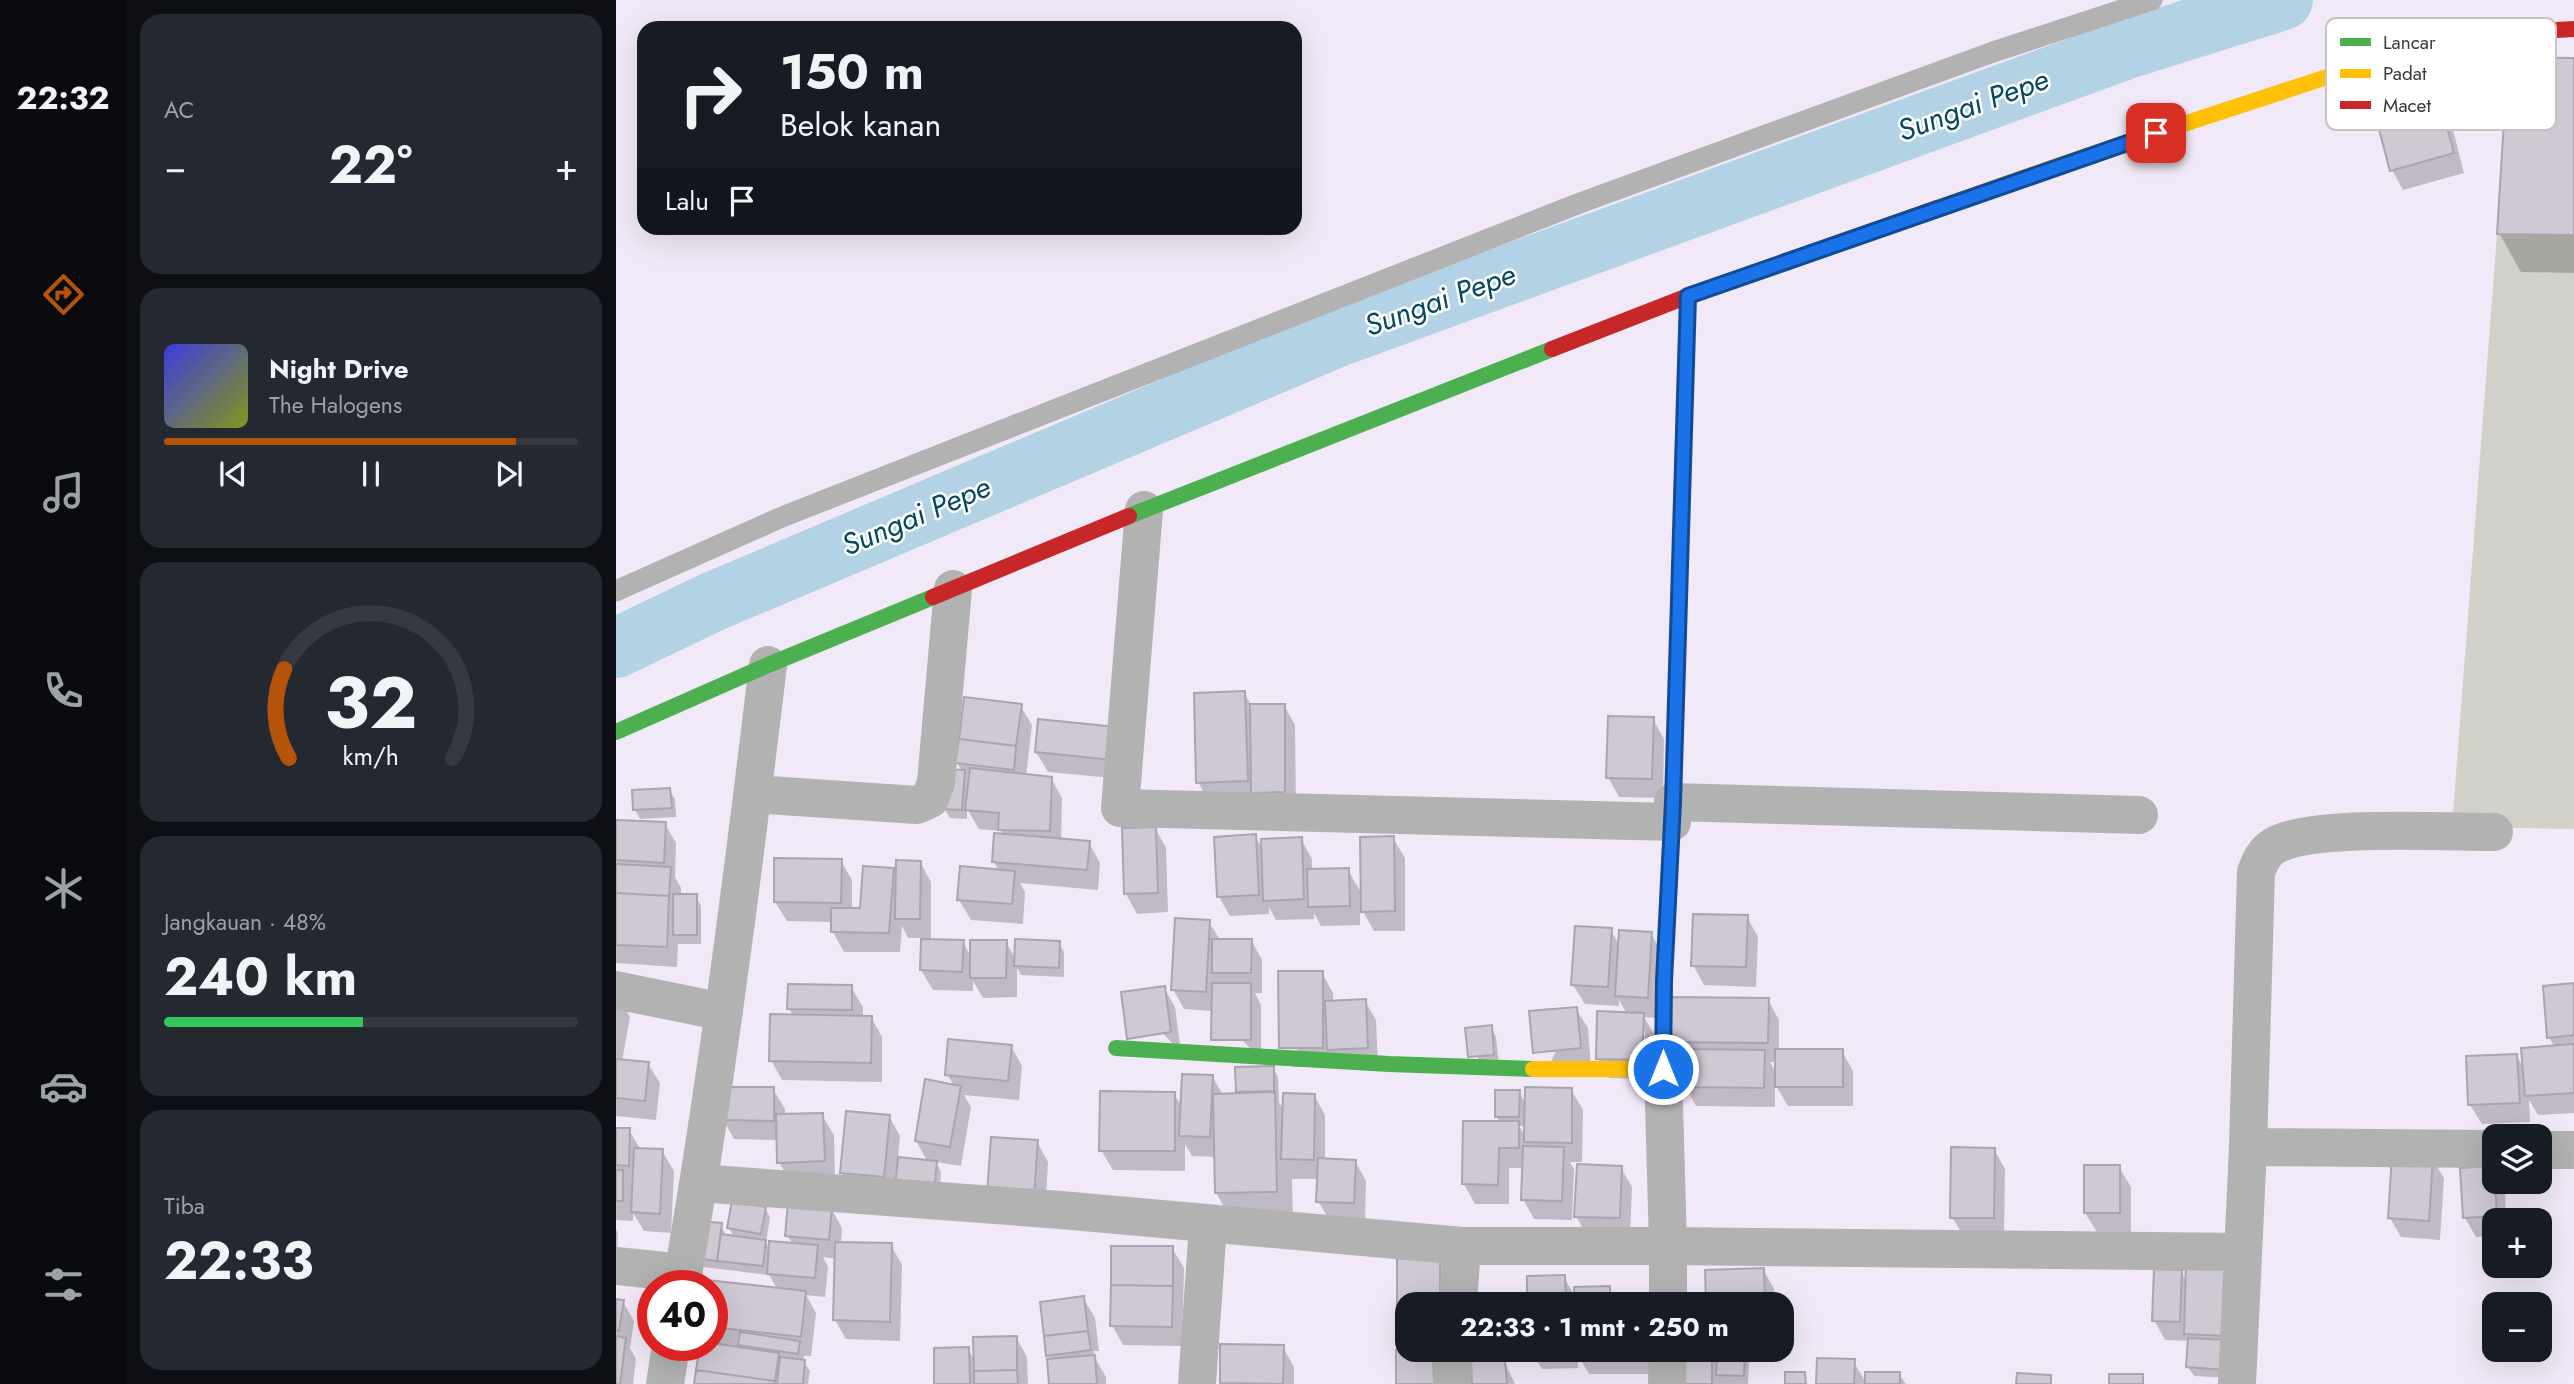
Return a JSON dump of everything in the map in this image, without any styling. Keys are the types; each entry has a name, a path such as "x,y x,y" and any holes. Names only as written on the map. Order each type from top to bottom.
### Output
{"street":[{"path":"2556,30 2574,29"},
{"path":"616,732 768,665 1144,510 1688,296 2080,158 2326,78"},
{"path":"1668,1292 1663,1069 1664,981 1688,296"},
{"path":"1144,510 1119,808 2139,815"},
{"path":"753,793 917,805 930,799 936,782 953,589"},
{"path":"684,1270 724,1012 768,665"},
{"path":"2237,1384 2248,1147 2256,872 2261,858 2274,846 2296,838 2337,833 2494,832"},
{"path":"616,990 724,1012"},
{"path":"1116,1048 1429,1065 1535,1069 1663,1069"},
{"path":"2248,1147 2482,1149"},
{"path":"2552,1150 2574,1150"},
{"path":"699,1183 1061,1210 1208,1225 1462,1245 2242,1252"},
{"path":"1197,1384 1208,1225"},
{"path":"1459,1292 1462,1245"},
{"path":"616,1266 637,1270"},
{"path":"665,1384 669,1361"},
{"path":"1452,1384 1453,1362"},
{"path":"1667,1384 1668,1362"}],"lane":[{"path":"616,590 782,517 1580,203 1993,52 2152,0"}],"shaded area":[{"path":"2497,234 2574,235 2574,829 2452,827"}],"building":[{"path":"2556,58 2574,58 2574,235 2497,234 2503,130 2556,130"},
{"path":"2379,130 2448,130 2454,153 2390,171"},
{"path":"1245,691 1248,781 1196,783 1194,693"},
{"path":"964,697 1022,704 1016,746 959,739"},
{"path":"1250,704 1285,704 1285,792 1251,793"},
{"path":"1608,716 1654,717 1652,779 1606,778"},
{"path":"1038,719 1116,727 1112,760 1035,752"},
{"path":"959,739 1016,746 1014,770 955,763"},
{"path":"970,768 1052,777 1050,831 998,830 999,813 965,810"},
{"path":"945,769 965,770 962,810 942,809"},
{"path":"670,788 672,808 633,810 632,790"},
{"path":"616,820 666,822 664,863 616,860"},
{"path":"1156,827 1158,893 1124,894 1122,828"},
{"path":"994,833 1090,841 1087,870 992,862"},
{"path":"1256,834 1259,895 1217,897 1214,837"},
{"path":"1394,836 1395,911 1361,912 1360,837"},
{"path":"1302,837 1304,899 1263,901 1261,839"},
{"path":"774,858 842,859 841,903 774,902"},
{"path":"896,860 921,861 920,919 895,919"},
{"path":"616,864 671,867 669,896 616,893"},
{"path":"863,866 894,868 889,933 831,932 831,908 860,908"},
{"path":"960,866 1015,871 1012,904 957,900"},
{"path":"1349,868 1350,906 1308,907 1307,869"},
{"path":"616,893 669,896 667,947 616,945"},
{"path":"673,894 697,894 697,935 673,935"},
{"path":"1693,914 1748,915 1746,967 1691,966"},
{"path":"1175,918 1210,920 1206,992 1171,990"},
{"path":"1575,926 1612,928 1608,987 1571,985"},
{"path":"1619,930 1652,932 1648,998 1615,996"},
{"path":"921,939 964,940 962,972 920,970"},
{"path":"1015,939 1060,941 1059,968 1014,966"},
{"path":"1212,939 1252,939 1251,973 1212,973"},
{"path":"970,940 1007,940 1006,978 970,978"},
{"path":"1278,971 1323,971 1323,1048 1279,1048"},
{"path":"1212,983 1251,983 1251,1040 1211,1040"},
{"path":"2574,983 2574,1035 2547,1038 2543,986"},
{"path":"788,984 852,985 852,1010 787,1009"},
{"path":"1165,986 1171,1032 1127,1039 1121,992"},
{"path":"1668,997 1769,998 1768,1043 1667,1042"},
{"path":"1366,999 1368,1048 1327,1050 1325,1001"},
{"path":"1577,1007 1581,1048 1533,1053 1529,1011"},
{"path":"1597,1011 1644,1013 1642,1060 1596,1059"},
{"path":"770,1014 872,1016 871,1063 769,1061"},
{"path":"1492,1025 1494,1055 1468,1057 1465,1028"},
{"path":"948,1039 1012,1045 1008,1081 945,1075"},
{"path":"2574,1044 2574,1093 2525,1096 2521,1048"},
{"path":"1684,1049 1765,1050 1764,1088 1683,1087"},
{"path":"1775,1049 1843,1049 1843,1087 1775,1087"},
{"path":"2517,1054 2520,1103 2468,1105 2466,1056"},
{"path":"616,1059 649,1062 645,1101 616,1098"},
{"path":"1274,1066 1274,1091 1236,1092 1235,1067"},
{"path":"1182,1074 1213,1075 1210,1137 1179,1136"},
{"path":"925,1079 961,1086 950,1147 915,1141"},
{"path":"721,1087 774,1087 774,1121 721,1120"},
{"path":"1525,1087 1572,1088 1572,1143 1524,1142"},
{"path":"1495,1090 1520,1090 1519,1117 1495,1117"},
{"path":"1100,1091 1175,1092 1175,1151 1099,1151"},
{"path":"1275,1092 1277,1192 1215,1193 1213,1094"},
{"path":"1283,1093 1315,1094 1314,1160 1281,1159"},
{"path":"846,1111 890,1115 884,1177 840,1173"},
{"path":"823,1113 825,1161 777,1163 776,1114"},
{"path":"1463,1121 1519,1121 1519,1148 1499,1148 1498,1185 1462,1184"},
{"path":"616,1128 630,1128 629,1166 616,1165"},
{"path":"991,1137 1038,1140 1034,1197 987,1194"},
{"path":"1523,1146 1564,1147 1562,1201 1521,1200"},
{"path":"1951,1147 1995,1148 1994,1218 1950,1218"},
{"path":"634,1148 663,1149 660,1214 631,1212"},
{"path":"2392,1155 2433,1157 2429,1221 2388,1218"},
{"path":"898,1157 937,1161 934,1192 895,1188"},
{"path":"1318,1158 1356,1160 1354,1203 1316,1202"},
{"path":"1577,1164 1622,1166 1620,1218 1574,1217"},
{"path":"2084,1165 2120,1165 2120,1213 2084,1213"},
{"path":"2482,1167 2482,1194 2496,1194 2497,1208 2482,1208 2482,1217 2463,1218 2460,1168"},
{"path":"616,1170 623,1170 623,1201 616,1201"},
{"path":"732,1201 766,1207 761,1234 727,1228"},
{"path":"788,1203 832,1207 829,1240 785,1236"},
{"path":"700,1221 722,1223 717,1261 695,1258"},
{"path":"721,1234 766,1240 763,1266 717,1261"},
{"path":"769,1241 818,1245 815,1278 767,1274"},
{"path":"835,1242 892,1243 890,1322 833,1320"},
{"path":"1440,1245 1440,1292 1397,1292 1397,1246"},
{"path":"1111,1246 1173,1246 1173,1286 1111,1285"},
{"path":"2186,1264 2230,1266 2227,1336 2184,1334"},
{"path":"1764,1268 1765,1292 1706,1292 1705,1270"},
{"path":"2154,1269 2182,1270 2180,1322 2152,1321"},
{"path":"1565,1275 1566,1292 1527,1292 1527,1276"},
{"path":"728,1282 806,1291 801,1337 728,1329"},
{"path":"1111,1285 1173,1286 1172,1327 1110,1326"},
{"path":"1610,1286 1610,1292 1574,1292 1574,1287"},
{"path":"1084,1296 1088,1331 1044,1336 1040,1302"},
{"path":"616,1299 624,1300 619,1331 616,1330"},
{"path":"1088,1331 1091,1350 1046,1356 1044,1336"},
{"path":"740,1332 800,1341 798,1354 738,1345"},
{"path":"616,1336 626,1338 620,1384 616,1384"},
{"path":"1017,1336 1017,1370 974,1371 973,1337"},
{"path":"2188,1338 2228,1340 2226,1370 2186,1367"},
{"path":"1220,1344 1284,1345 1283,1384 1220,1383"},
{"path":"728,1345 779,1353 775,1381 696,1370 698,1361 728,1361"},
{"path":"969,1347 970,1384 934,1384 934,1348"},
{"path":"1095,1355 1097,1384 1049,1384 1047,1359"},
{"path":"780,1357 805,1360 803,1384 777,1384"},
{"path":"1817,1358 1855,1359 1854,1384 1816,1384"},
{"path":"1396,1362 1433,1362 1434,1384 1396,1384"},
{"path":"1471,1362 1505,1362 1507,1384 1472,1384"},
{"path":"1676,1362 1712,1362 1712,1384 1675,1384"},
{"path":"1716,1362 1745,1362 1744,1376 1716,1375"},
{"path":"696,1370 775,1381 775,1384 694,1384"},
{"path":"1017,1370 1018,1384 974,1384 974,1371"},
{"path":"1785,1372 1805,1372 1806,1384 1785,1384"},
{"path":"1865,1372 1900,1372 1900,1384 1865,1384"},
{"path":"2017,1373 2051,1375 2051,1384 2016,1384"},
{"path":"2109,1374 2143,1374 2143,1384 2109,1384"}],"waterway":[{"name":"Sungai Pepe","path":"616,648 712,602 1340,336 2124,50 2283,0"}],"traffic: fast":[{"path":"1675,745 1688,296"},
{"path":"1129,516 1552,349"},
{"path":"616,732 933,597"},
{"path":"1116,1048 1389,1064 1533,1069"}],"traffic: slow":[{"path":"1937,208 2326,77"},
{"path":"1533,1069 1663,1069 1664,981 1675,745"}],"traffic: jam":[{"path":"2556,30 2574,29"},
{"path":"1552,349 1688,296 1937,208"},
{"path":"933,597 1129,516"}],"route":[{"path":"1663,1069 1688,296 2156,133"}]}
